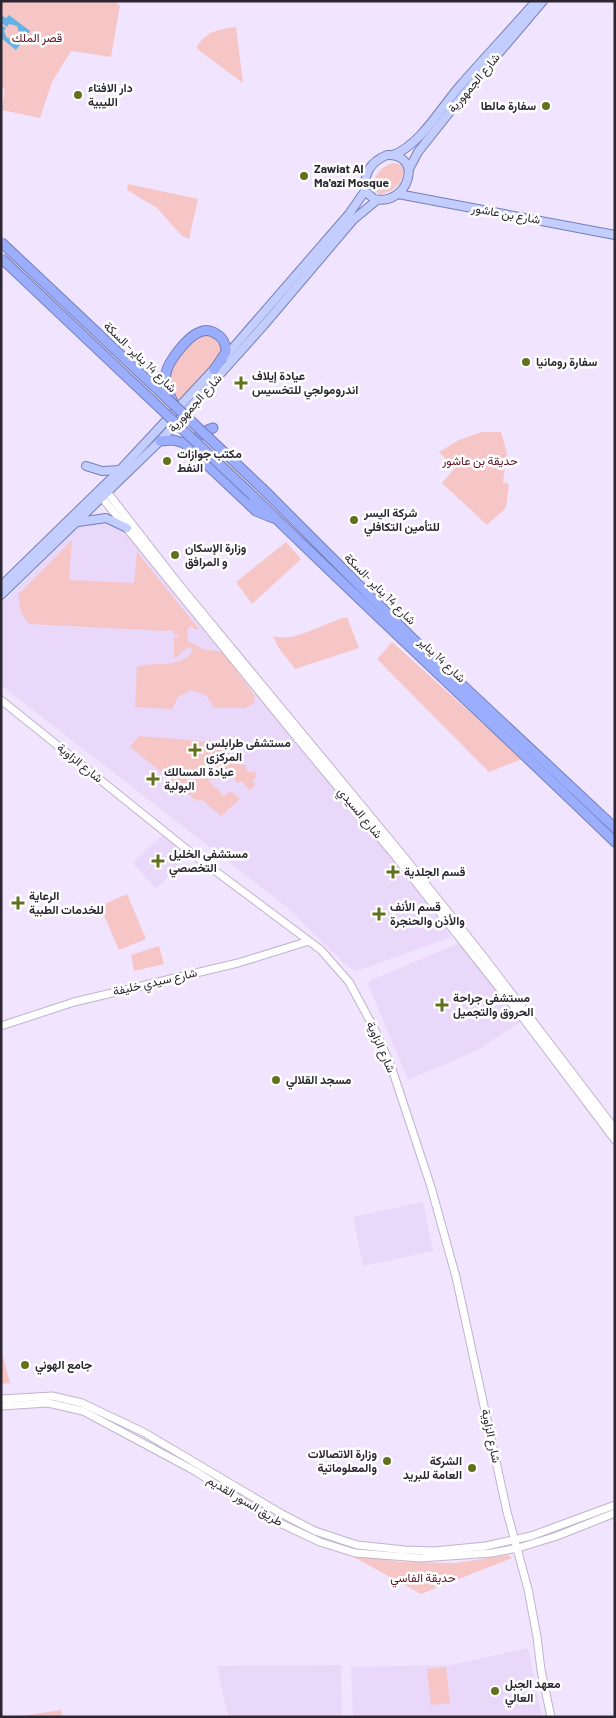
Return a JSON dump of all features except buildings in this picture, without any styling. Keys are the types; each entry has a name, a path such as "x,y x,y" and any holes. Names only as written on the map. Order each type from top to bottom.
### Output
{"highway":[{"name":"شارع 14 يناير- السكة","path":"1,242 263,488"},
{"name":"شارع 14 يناير- السكة","path":"1,258 253,496"},
{"path":"176,408 165,381 167,368 174,356 198,332 210,331 224,342 226,352 214,370"},
{"path":"192,450 196,438 212,428"},
{"path":"160,441 179,440 256,511 278,520"},
{"name":"شارع 14 يناير -السكة","path":"263,488 411,637 615,828"},
{"name":"شارع 14 يناير","path":"253,496 615,842"}],"main road":[{"name":"شارع الجمهورية","path":"393,155 404,150 414,142 458,88 536,1"},
{"name":"شارع الجمهورية","path":"409,169 418,152 464,94 543,1"},
{"path":"393,155 401,157 409,169 406,183 398,194 389,200 371,198 365,191 365,180 370,166 383,156 393,155"},
{"name":"شارع الجمهورية","path":"1,595 78,522 120,470 214,370 348,214 365,191"},
{"name":"شارع بن عاشور","path":"398,194 615,235"},
{"name":"شارع الجمهورية","path":"1,586 160,441 264,325 353,220 377,200"},
{"path":"86,466 102,471 120,470"},
{"name":"شارع السيدي","path":"103,492 127,528 615,1129"},
{"name":"شارع السيدي","path":"103,492 405,858 529,1021 615,1140"},
{"path":"78,522 106,518 127,528"},
{"name":"شارع الزاوية","path":"1,700 190,852 309,941 328,957 349,982 387,1055 410,1119 431,1187 459,1290 513,1540 518,1548 528,1589 541,1670 551,1717"},
{"name":"شارع سيدي خليفة","path":"1,1026 74,1002 238,963 309,941"},
{"name":"طريق السور القديم","path":"1,1399 52,1396 82,1403 145,1433 307,1527 357,1545 434,1551 486,1546 562,1526 615,1504"},
{"name":"طريق السور القديم","path":"1,1406 48,1403 83,1411 196,1471 267,1518 334,1547 356,1553 379,1556 444,1557 492,1553 518,1548 573,1531 615,1513"},
{"path":"379,1556 380,1548"}],"shaded area":[{"name":"مستشفى طرابلس المركزي","path":"106,521 124,531 411,878 451,937 357,971 348,967 289,909 1,685 1,604 81,524"},
{"name":"مستشفى الخليل التخصصي","path":"162,835 186,853 184,860 156,889 133,863"},
{"name":"مستشفي جراحة الحروق والتجميل","path":"460,943 520,1022 476,1051 408,1080 368,984 371,980"},
{"path":"423,1202 433,1251 363,1266 353,1217"},
{"path":"528,1648 542,1717 353,1717 351,1667 451,1665"},
{"path":"341,1665 342,1717 228,1717 217,1666"}],"green space":[{"name":"قصر الملك","path":"1,1 114,1 120,6 111,57 71,51 52,82 40,118 2,110 5,89 1,88"},
{"path":"236,27 243,83 196,48 204,38 213,32"},
{"path":"393,163 403,168 402,179 393,190 378,194 373,187 376,175"},
{"path":"128,184 198,199 189,239 182,236 157,208 127,190"},
{"path":"208,333 219,341 221,355 180,402 172,392 168,376 190,343 201,335"},
{"name":"حديقة بن عاشور","path":"482,432 501,432 507,453 503,482 509,484 506,508 487,525 442,483 455,468 439,452 459,440"},
{"path":"72,540 69,580 134,583 137,552 199,629 191,626 187,629 188,641 203,649 223,652 255,696 254,703 246,708 214,708 206,695 191,690 178,697 172,709 135,707 137,667 175,663 188,656 193,650 188,647 174,658 174,637 178,637 178,634 175,635 173,630 29,624 21,613 18,595"},
{"path":"286,542 301,559 252,604 236,582"},
{"path":"347,617 359,648 295,669 278,647 273,636 281,638 300,635"},
{"path":"392,642 522,759 489,772 377,659"},
{"path":"139,736 226,743 219,761 246,765 247,772 255,772 256,778 253,780 255,785 250,790 241,781 238,783 224,769 212,780 207,779 224,796 230,791 240,799 221,816 202,800 197,801 130,747"},
{"path":"127,894 146,939 119,950 100,906"},
{"path":"159,946 164,964 134,971 131,955"},
{"path":"1,1349 10,1383 1,1384"},
{"name":"حديقة الفاسي","path":"348,1554 400,1562 456,1563 508,1555 512,1558 421,1594"},
{"path":"446,1667 450,1703 431,1705 427,1669"},
{"path":"61,1710 63,1717 21,1716"}],"water":[{"path":"1,15 6,18 9,15 30,31 24,39 19,35 17,26 9,24 7,27 1,23"},
{"path":"1,25 6,28 4,31 7,38 17,38 22,42 16,50 1,38"}],"place":[{"name":"دار اﻻفتاء الليبية","path":"78,95"},
{"name":"سفارة مالطا","path":"546,106"},
{"name":"Zawiat Al Ma'azi Mosque","path":"304,176"},
{"name":"سفارة رومانيا","path":"526,362"},
{"name":"عيادة إيلاف اندرومولجي للتخسيس","path":"241,383"},
{"name":"مكتب جوازات النفط","path":"167,461"},
{"name":"شركة اليسر للتأمين التكافلي","path":"354,520"},
{"name":"وزارة الإسكان و المرافق","path":"175,555"},
{"name":"مستشفى طرابلس المركزي","path":"195,750"},
{"name":"عيادة المسالك البولية","path":"153,779"},
{"name":"مستشفى الخليل التخصصي","path":"158,861"},
{"name":"قسم الجلدية","path":"393,872"},
{"name":"الرعاية للخدمات الطبية","path":"18,903"},
{"name":"قسم الأنف والأذن والحنجرة","path":"379,914"},
{"name":"مستشفي جراحة الحروق والتجميل","path":"442,1005"},
{"name":"مسجد القلالي","path":"276,1080"},
{"name":"جامع الهوني","path":"25,1365"},
{"name":"وزارة الاتصالات والمعلوماتية","path":"387,1461"},
{"name":"الشركة العامة للبريد","path":"472,1468"},
{"name":"معهد الجبل العالي","path":"495,1691"}]}
